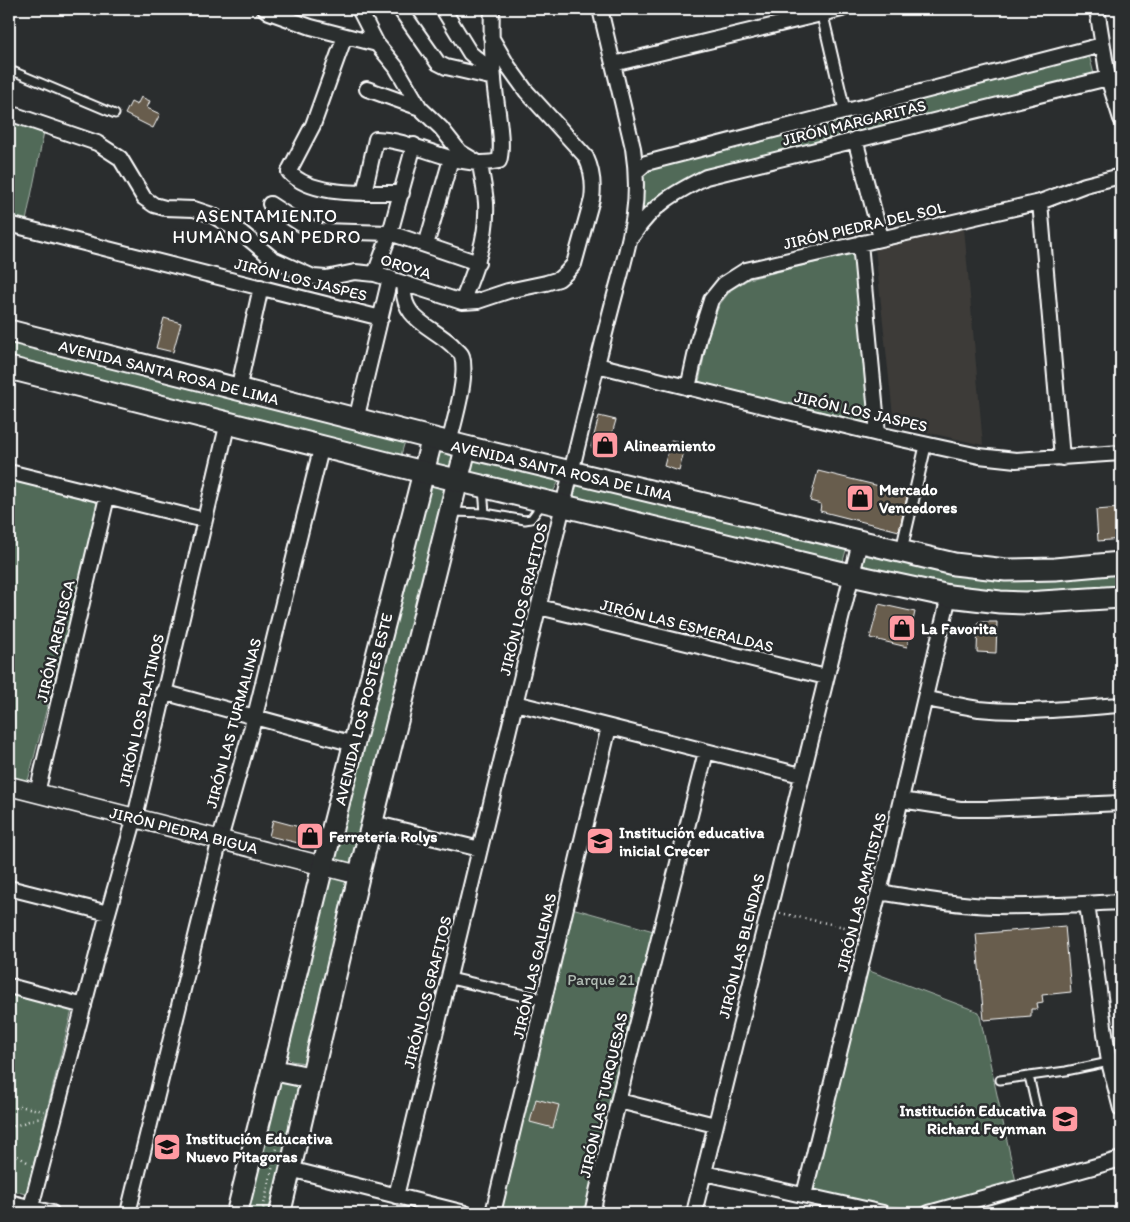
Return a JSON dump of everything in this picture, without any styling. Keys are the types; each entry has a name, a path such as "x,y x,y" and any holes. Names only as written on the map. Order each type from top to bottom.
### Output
{"main road":[{"name":"AVENIDA SANTA ROSA DE LIMA","path":"9,331 449,443 954,564 1006,570 1055,569 1121,563"},
{"name":"AVENIDA SANTA ROSA DE LIMA","path":"9,368 423,472 950,596 1000,602 1121,597"},
{"name":"AVENIDA LOS POSTES ESTE","path":"237,1213 423,472 449,443"},
{"path":"280,1213 360,875 450,512 457,480 449,443"},
{"path":"273,1070 312,1078"}],"street":[{"path":"266,9 269,12 311,27 377,44"},
{"path":"359,9 377,44 396,67 420,108 441,128 460,152 480,164"},
{"path":"400,9 438,63 446,67 493,75"},
{"path":"443,9 470,53 493,75"},
{"name":"OROYA","path":"9,113 97,143 120,158 144,198 154,205 166,208 194,209 212,215 242,232 273,259 313,277 326,278 354,272 375,274 462,302 478,301 508,291 546,284 568,272 574,264 592,199 590,166 586,157 526,91 508,66 483,9"},
{"path":"364,193 376,139 414,145 451,159 480,164 499,161 500,136 493,75 492,9"},
{"name":"JIRÓN LOS GRAFITOS","path":"396,1196 539,607 554,503 571,472 596,365 630,240 637,193 637,171 600,9"},
{"path":"614,64 822,11 842,9"},
{"path":"1097,9 1108,78 1121,119"},
{"path":"822,11 845,112"},
{"path":"345,36 314,125 289,172 300,182 320,188 364,193 402,192"},
{"name":"JIRÓN MARGARITAS","path":"637,171 646,163 1102,45"},
{"name":"JIRÓN MARGARITAS","path":"630,240 644,219 659,205 674,194 706,177 1108,78"},
{"path":"367,89 420,108"},
{"path":"855,139 881,238"},
{"path":"375,274 390,233 414,145"},
{"path":"426,245 451,159"},
{"path":"462,302 478,263 485,225 486,204 480,164"},
{"name":"JIRÓN PIEDRA DEL SOL","path":"688,388 699,338 711,300 724,284 746,270 1040,202 1085,185 1121,176"},
{"path":"1040,202 1062,458"},
{"path":"270,204 301,224 320,231 390,233 478,263"},
{"name":"JIRÓN LOS JASPES","path":"9,224 381,318"},
{"path":"860,243 878,434"},
{"path":"356,420 390,278"},
{"path":"404,283 402,294 410,313 462,354 463,369 458,406 449,443"},
{"path":"238,390 261,287"},
{"name":"JIRÓN LOS JASPES","path":"596,365 878,434 979,456 1016,460 1121,453"},
{"name":"JIRÓN LOS PLATINOS","path":"31,1208 134,817 228,422"},
{"path":"901,552 926,444"},
{"name":"JIRÓN LAS TURMALINAS","path":"128,1213 220,839 255,716 322,446"},
{"path":"9,472 204,520"},
{"name":"JIRÓN ARENISCA","path":"37,793 108,497"},
{"name":"JIRÓN LAS BLENDAS","path":"694,1213 860,542"},
{"name":"JIRÓN LAS AMATISTAS","path":"804,1195 950,596"},
{"name":"JIRÓN LAS ESMERALDAS","path":"539,607 826,677"},
{"path":"163,692 354,744"},
{"path":"926,699 979,708 1009,710 1043,711 1121,705"},
{"path":"516,704 801,775"},
{"name":"JIRÓN LAS GALENAS","path":"493,1213 609,727"},
{"name":"JIRÓN LAS TURQUESAS","path":"592,1213 706,752"},
{"name":"JIRÓN PIEDRA BIGUA","path":"9,786 360,875"},
{"path":"901,800 987,810 1121,803"},
{"path":"373,823 480,849"},
{"path":"9,888 108,913"},
{"path":"879,892 993,906 1121,902"},
{"path":"1087,904 1109,1062 1121,1108"},
{"path":"448,978 544,1000"},
{"path":"9,993 84,1006"},
{"path":"619,1102 715,1124"},
{"path":"929,1213 1121,1159"},
{"path":"290,1170 465,1213"},
{"path":"704,1172 883,1213"},
{"path":"9,1202 52,1213"}],"lane":[{"path":"9,72 15,72 115,114"},
{"path":"483,486 485,513"},
{"path":"450,512 485,513 525,520 531,519 554,503"},
{"path":"1000,1080 1066,1071 1109,1062"},
{"path":"1029,1076 1037,1111"}],"path":[{"path":"768,911 869,933"},
{"path":"9,993 9,1009"},
{"path":"19,1106 46,1112"},
{"path":"9,1128 44,1116"},
{"path":"9,1151 32,1165"}],"shaded area":[{"path":"964,227 983,445 894,425 875,248"}],"green space":[{"path":"1089,55 1094,74 708,173 647,210 642,207 643,180 649,166"},
{"path":"9,121 44,132 26,221 9,218"},
{"path":"853,253 873,420 869,423 699,382 710,327 720,304 731,290 749,279"},
{"path":"9,337 405,441 398,459 9,361"},
{"path":"439,449 455,453 451,469 444,470 435,463"},
{"path":"472,459 556,474 558,483 553,492 546,493 478,477 472,473"},
{"path":"9,475 101,499 28,781 9,776"},
{"path":"578,480 847,547 843,561 837,564 574,502 572,490"},
{"path":"433,485 446,487 352,865 339,863 333,856 428,490"},
{"path":"863,551 1121,568 1121,591 999,596 861,570 859,563"},
{"path":"333,877 347,880 351,887 305,1063 291,1061 284,1054 326,882"},
{"name":"Parque 21","path":"572,908 657,932 589,1213 499,1213"},
{"path":"867,970 979,1012 1016,1182 914,1209 888,1206 810,1190"},
{"path":"9,994 72,1010 26,1194 9,1190"},
{"path":"283,1079 299,1082 302,1089 274,1213 244,1213 276,1085"}],"building":[{"path":"141,97 150,101 147,108 160,114 153,128 125,114 131,102 137,105"},
{"path":"164,318 181,323 173,352 156,348"},
{"path":"599,416 616,420 607,451 591,447"},
{"path":"671,440 686,443 679,471 664,466"},
{"name":"Mercado Vencedores","path":"818,471 908,493 899,531 820,511 821,504 810,501"},
{"path":"1121,508 1121,539 1098,541 1096,510"},
{"path":"879,604 915,612 907,647 870,638"},
{"path":"978,622 997,622 996,653 977,652"},
{"path":"273,820 318,832 315,847 269,836"},
{"path":"1065,926 1071,992 1042,995 1043,1002 1037,1003 1038,1009 1031,1009 1031,1016 984,1020 976,934"},
{"path":"536,1099 559,1105 553,1128 530,1122"}],"place":[{"name":"Alineamiento","path":"605,445"},
{"name":"Mercado Vencedores","path":"860,498"},
{"name":"La Favorita","path":"902,628"},
{"name":"Ferretería Rolys","path":"310,836"},
{"name":"Institución educativa inicial Crecer","path":"600,841"},
{"name":"Institución Educativa Richard Feynman","path":"1065,1119"},
{"name":"Institución Educativa Nuevo Pitagoras","path":"167,1147"}],"district":[{"name":"ASENTAMIENTO HUMANO SAN PEDRO","path":"267,226"}]}
